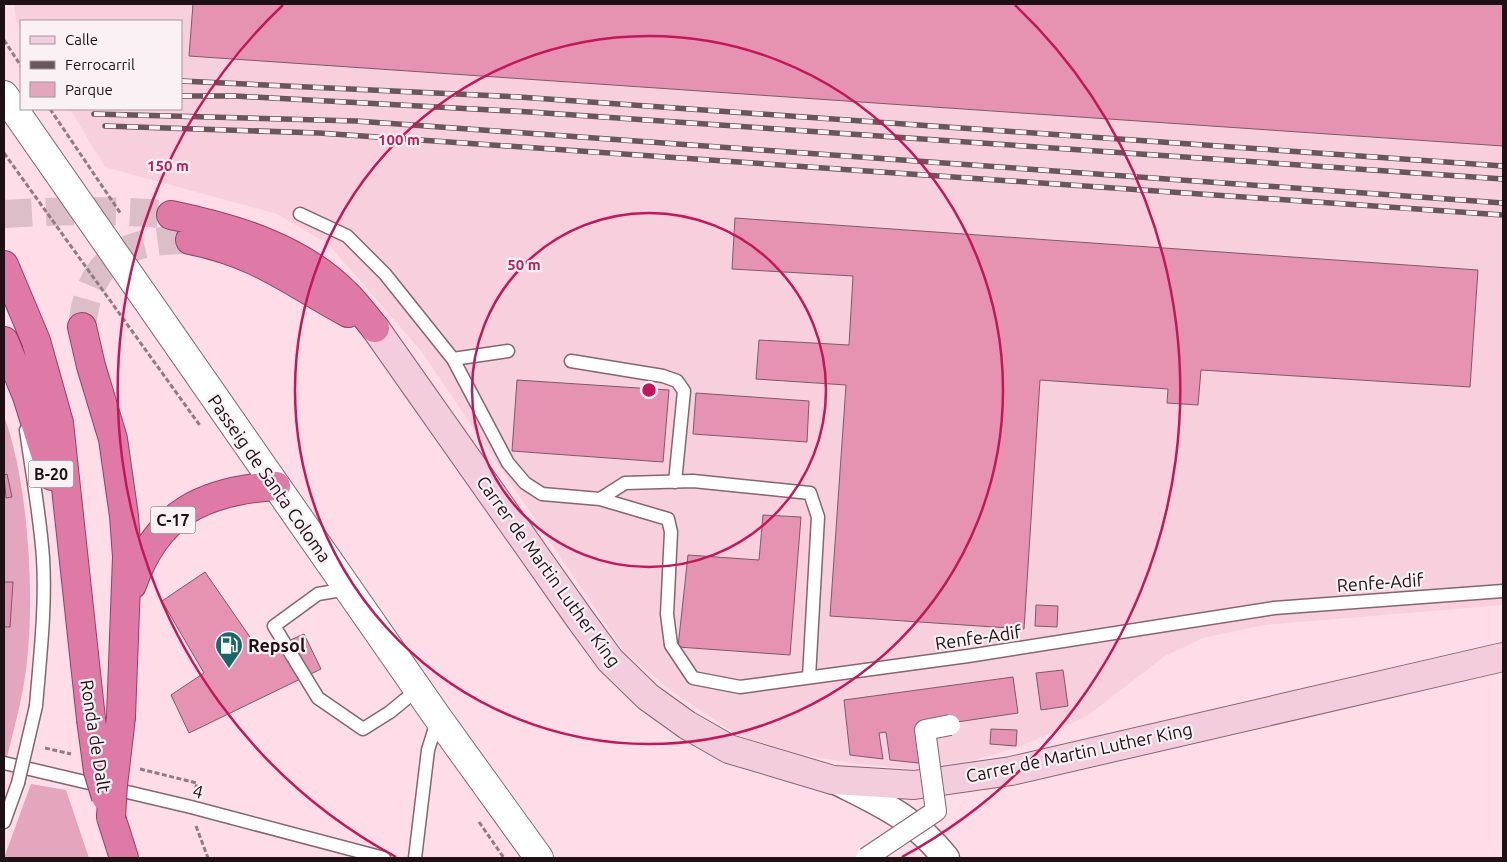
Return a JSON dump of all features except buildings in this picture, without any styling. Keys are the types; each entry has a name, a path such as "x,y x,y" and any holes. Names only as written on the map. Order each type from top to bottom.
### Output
{"highway":[{"path":"171,215 211,223 275,245 327,277 345,293 375,328"},
{"path":"190,240 221,246 252,258 375,328"},
{"path":"4,265 36,342 59,423 80,612"},
{"path":"82,327 91,366 113,439 124,516 127,557 120,717 112,785 112,817"},
{"name":"B-20","path":"4,341 27,396 48,459 63,521 80,612"},
{"name":"C-17","path":"125,615 140,562 152,542 167,524 222,493 246,488 276,486"},
{"name":"Ronda de Dalt","path":"80,612 98,770 124,858"}],"main road":[{"name":"Carrer de Martin Luther King","path":"375,328 610,660 648,697 687,726 729,749 833,780 914,784 1011,771 1503,657"}],"street":[{"name":"Passeig de Santa Coloma","path":"4,95 347,589 539,858"},
{"path":"866,858 936,811 925,730 950,725"},
{"path":"833,780 907,818 931,840 946,858"}],"lane":[{"path":"300,214 347,236 385,274 453,359 508,463 525,483 542,494 600,499 625,483 693,481 810,493 818,516 809,678"},
{"path":"453,359 508,350"},
{"path":"571,361 664,376 677,381 684,391 675,482"},
{"path":"4,822 18,784 36,706 44,618 43,559 37,502 15,368"},
{"name":"Renfe-Adif","path":"600,499 668,519 671,532 667,614 671,645 694,678 740,686 968,656 1274,608 1503,591"},
{"path":"347,589 318,594 274,626 318,698 362,729 390,712 418,689"},
{"path":"415,858 428,750 438,718"},
{"name":"4","path":"4,762 191,807 384,858"}],"path":[{"path":"4,40 20,64"},
{"path":"51,110 124,218"},
{"name":"Passeig de Santa Coloma","path":"4,154 207,435"}],"shaded area":[{"path":"14,4 1503,4 1503,605 1264,625 1203,638 1165,656 1087,716 1019,747 974,760 912,769 859,764 798,754 737,735 670,690 624,651 422,352 328,244 277,214 105,167 71,110 182,110 182,20 20,20 20,27 16,20"}],"green space":[{"path":"4,416 13,445 25,514 30,589 30,625 23,689 4,770"},
{"path":"31,784 66,790 89,858 4,858"}],"tunnel":[{"path":"4,214 88,211 171,215"},
{"path":"82,327 86,304 93,285 102,269 114,258 129,249 146,244 190,240"}],"railway":[{"path":"182,81 519,97 1503,166"},
{"path":"182,96 235,96 530,112 1503,179"},
{"path":"94,114 356,121 1503,203"},
{"path":"105,126 319,133 1503,215"}],"place":[{"name":"Repsol","path":"229,669"}]}
